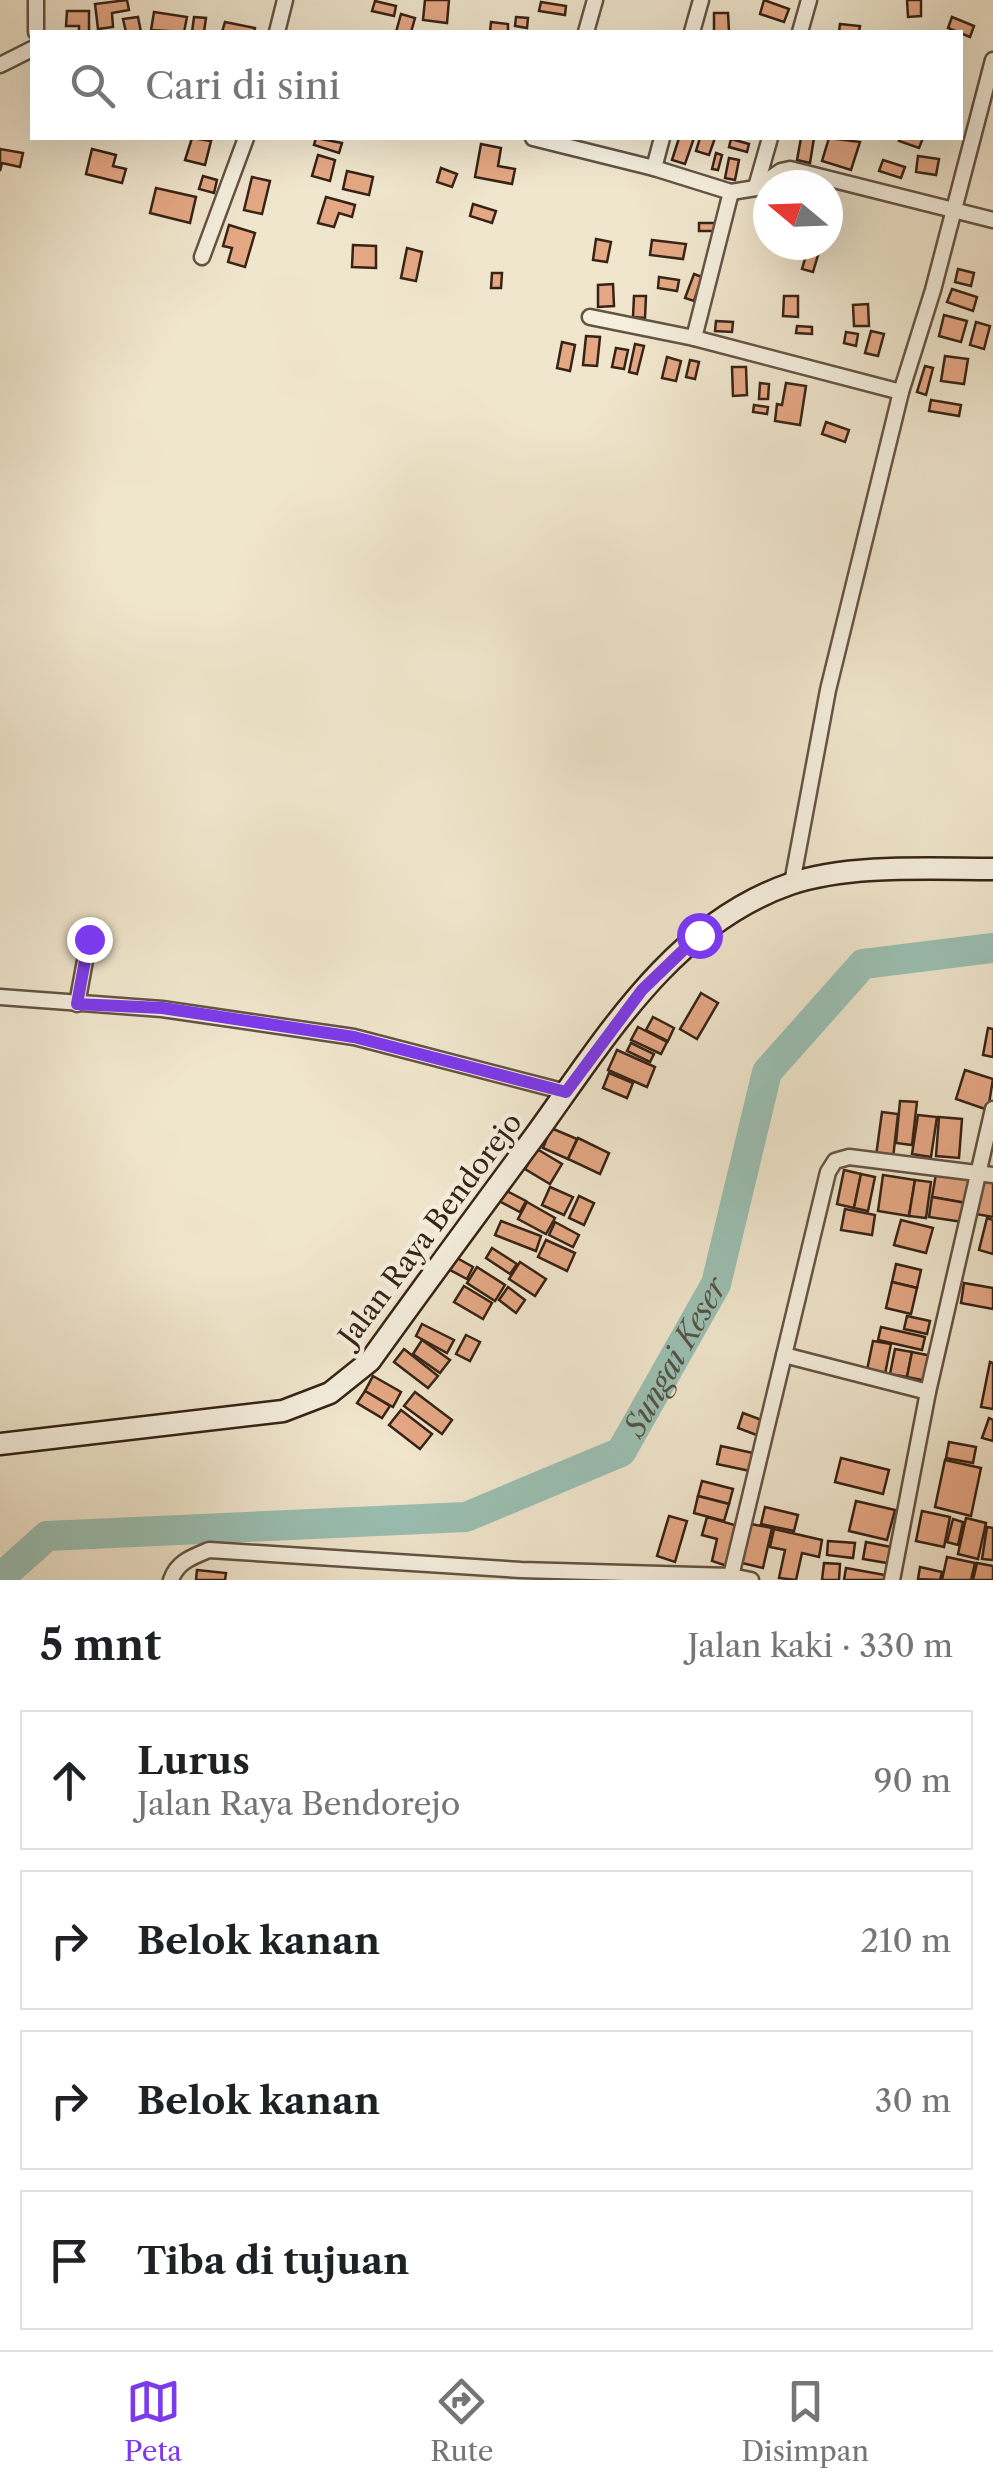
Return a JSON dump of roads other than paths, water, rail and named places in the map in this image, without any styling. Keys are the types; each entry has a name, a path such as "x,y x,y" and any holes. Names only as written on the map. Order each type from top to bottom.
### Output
{"main road":[{"name":"Jalan Raya Bendorejo","path":"0,1444 283,1411 330,1394 370,1361 642,990 699,935 749,902 792,884 876,870 993,869"}],"street":[{"path":"36,0 36,30"},
{"path":"278,30 285,0"},
{"path":"587,30 595,0"},
{"path":"693,30 701,0"},
{"path":"801,30 809,0"},
{"path":"0,65 30,50"},
{"path":"792,884 828,690 901,392 933,290 993,60"},
{"path":"202,257 245,140"},
{"path":"558,140 731,192 753,188"},
{"path":"654,168 661,140"},
{"path":"761,170 769,140"},
{"path":"843,182 993,220"},
{"path":"694,338 731,192"},
{"path":"590,317 694,338 901,392"},
{"path":"77,1004 89,939"},
{"path":"0,997 162,1008 354,1037 566,1092"},
{"path":"892,1580 928,1392 985,1174 993,1108"},
{"path":"731,1576 823,1186 835,1162 849,1158 985,1174"},
{"path":"784,1355 928,1392"},
{"path":"171,1580 174,1570 188,1558 208,1550 750,1580"}],"waterway":[{"name":"Sungai Keser","path":"0,1578 47,1536 466,1517 621,1452 716,1284 767,1072 863,964 993,948"}]}
